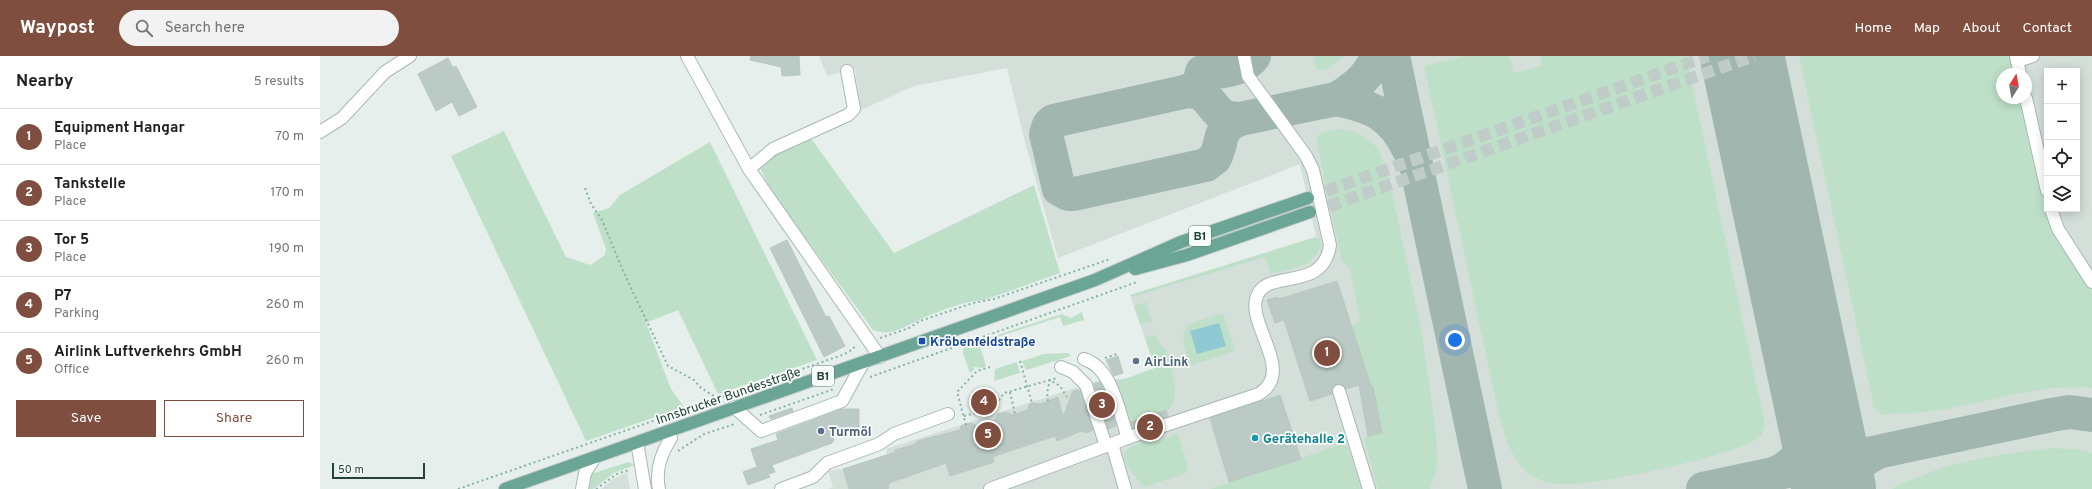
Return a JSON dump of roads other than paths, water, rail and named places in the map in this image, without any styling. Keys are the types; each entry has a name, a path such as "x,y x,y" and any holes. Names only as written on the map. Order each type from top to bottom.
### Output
{"main road":[{"name":"Innsbrucker Bundesstraße","path":"505,489 1095,280 1181,242 1308,198"},
{"name":"Innsbrucker Bundesstraße","path":"1095,280 1188,255 1310,212"},
{"path":"671,438 679,427"}],"street":[{"path":"320,132 342,118 385,72 410,56"},
{"path":"687,56 749,169 880,357"},
{"path":"990,489 1128,438 1259,394 1265,390 1273,376 1272,364 1256,308 1257,295 1269,284 1310,274 1321,268 1328,257 1330,245 1313,170 1306,156 1248,76 1244,56"},
{"path":"2018,68 2016,58 2033,56"},
{"path":"749,169 773,149 848,115 854,109 847,71"},
{"path":"2027,104 2044,178"},
{"path":"2052,212 2058,229 2092,282"},
{"path":"1258,215 1262,229"},
{"path":"1084,359 1093,362 1110,384 1128,438"},
{"path":"734,407 761,431 842,401 862,363"},
{"path":"1060,367 1073,372 1086,385 1125,489"},
{"path":"1340,391 1369,489"},
{"path":"781,489 813,477 827,462 879,444 894,434 948,414"},
{"path":"659,489 658,468 665,447 671,438"},
{"path":"637,442 645,489"},
{"path":"582,489 585,473 595,457"}],"water":[{"path":"1219,323 1226,346 1197,354 1190,331"}],"tunnel":[{"path":"1309,197 1708,56"},
{"path":"1312,212 1754,56"}],"place":[{"name":"Kröbenfeldstraße","path":"922,341"},
{"name":"Equipment Hangar","path":"1327,353"},
{"name":"AirLink","path":"1136,361"},
{"name":"P7","path":"984,402"},
{"name":"Tor 5","path":"1102,405"},
{"name":"Tankstelle","path":"1150,427"},
{"name":"Turmöl","path":"821,431"},
{"name":"Airlink Luftverkehrs GmbH","path":"988,435"},
{"name":"Gerätehalle 2","path":"1255,438"}]}
